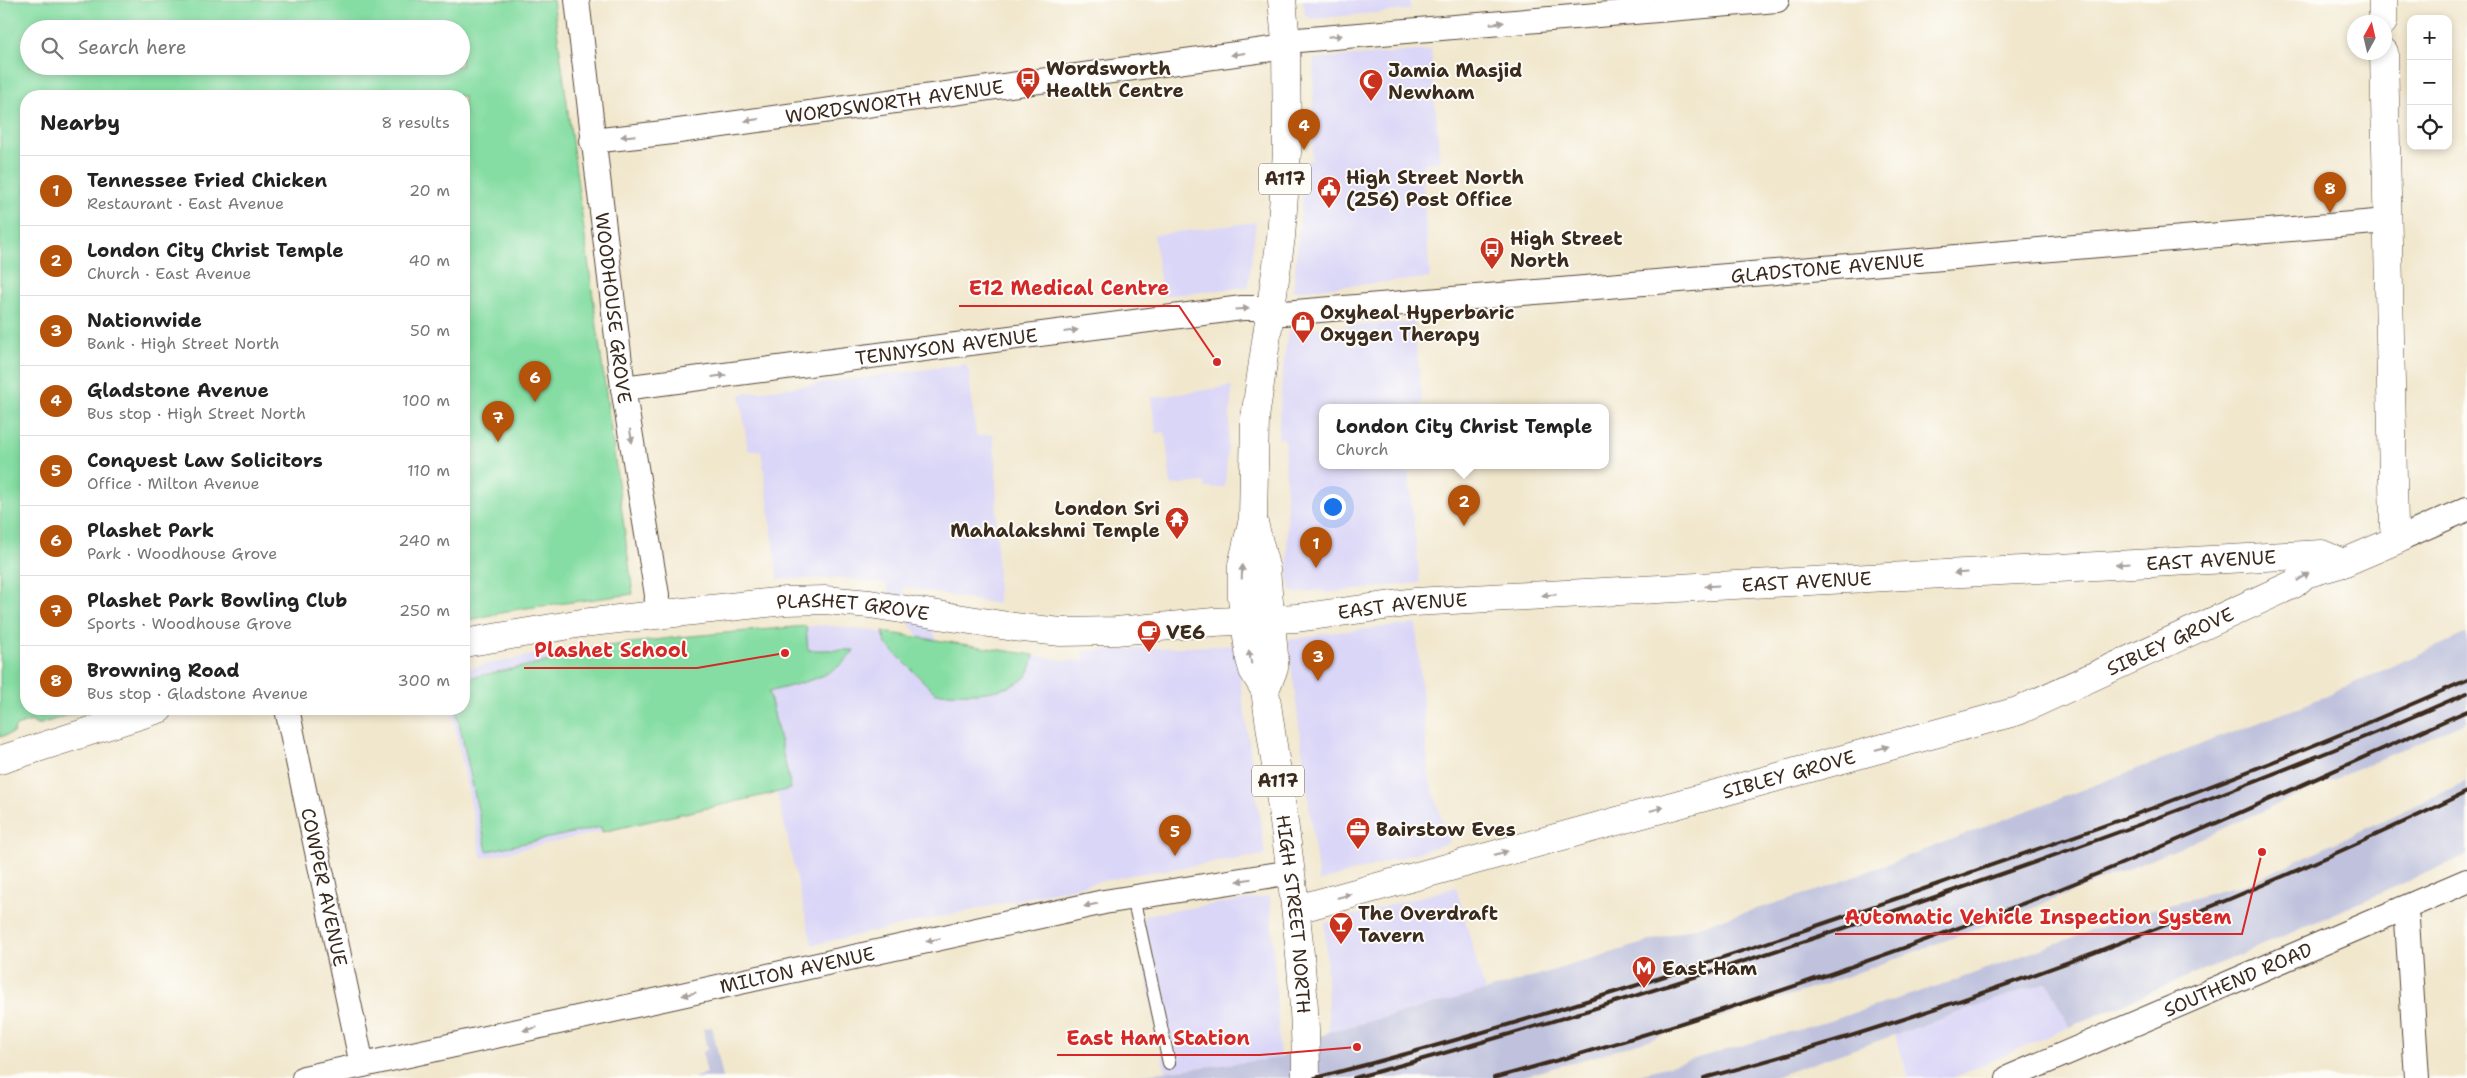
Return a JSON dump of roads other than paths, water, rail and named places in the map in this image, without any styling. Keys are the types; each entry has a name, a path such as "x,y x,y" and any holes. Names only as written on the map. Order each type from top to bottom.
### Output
{"main road":[{"name":"HIGH STREET NORTH","path":"1282,0 1286,44 1287,152 1281,237 1255,418 1253,519 1242,565 1274,668 1265,690 1297,909 1306,1025 1306,1078"},
{"path":"2382,0 2383,15"},
{"path":"2384,60 2394,527 2399,539"},
{"name":"SIBLEY GROVE","path":"1297,909 2018,711 2294,584 2305,574 2343,563 2399,539"},
{"name":"EAST AVENUE","path":"1258,619 1312,616 1412,602 2260,557 2322,554 2343,563"},
{"path":"2260,557 2260,577 2266,597"},
{"name":"PLASHET GROVE","path":"470,642 582,623 785,601 825,600 870,604 1014,627 1061,632 1116,630 1258,619"},
{"path":"0,760 140,715"}],"street":[{"name":"WOODHOUSE GROVE","path":"576,0 623,388 658,595 656,615"},
{"name":"WORDSWORTH AVENUE","path":"592,141 664,133 1286,44 1777,0"},
{"name":"GLADSTONE AVENUE","path":"1270,311 1284,313 1364,307 2387,221"},
{"name":"TENNYSON AVENUE","path":"623,388 1242,308 1270,311"},
{"name":"SIBLEY GROVE","path":"2399,539 2467,509"},
{"name":"COWPER AVENUE","path":"289,715 362,1065"},
{"name":"MILTON AVENUE","path":"304,1078 1133,897 1292,872"},
{"name":"SOUTHEND ROAD","path":"2008,1078 2467,881"},
{"path":"2402,909 2407,920 2417,1078"}],"lane":[{"path":"1133,897 1170,1063"}],"railway":[{"path":"1315,1078 1552,1012 1864,910 2204,789 2318,744 2467,680"},
{"path":"1354,1078 1431,1057 1661,988 1964,887 2281,771 2467,693"},
{"path":"1494,1078 1563,1059 1769,995 1973,923 2148,853 2467,711"},
{"path":"1704,1078 1900,1021 2092,953 2281,877 2375,836 2467,792"}],"place":[{"name":"Wordsworth Health Centre","path":"1028,100"},
{"name":"Jamia Masjid Newham","path":"1371,102"},
{"name":"Gladstone Avenue","path":"1304,150"},
{"name":"High Street North (256) Post Office","path":"1329,209"},
{"name":"Browning Road","path":"2330,213"},
{"name":"High Street North","path":"1492,270"},
{"name":"Oxyheal Hyperbaric Oxygen Therapy","path":"1303,344"},
{"name":"E12 Medical Centre","path":"1217,362"},
{"name":"Plashet Park","path":"535,402"},
{"name":"Plashet Park Bowling Club","path":"498,442"},
{"name":"London City Christ Temple","path":"1464,526"},
{"name":"London Sri Mahalakshmi Temple","path":"1177,540"},
{"name":"Tennessee Fried Chicken","path":"1316,568"},
{"name":"Plashet School","path":"785,653"},
{"name":"VE6","path":"1149,653"},
{"name":"Nationwide","path":"1318,681"},
{"name":"Bairstow Eves","path":"1358,850"},
{"name":"Automatic Vehicle Inspection System","path":"2262,852"},
{"name":"Conquest Law Solicitors","path":"1175,856"},
{"name":"The Overdraft Tavern","path":"1341,945"},
{"name":"East Ham","path":"1644,989"},
{"name":"East Ham Station","path":"1357,1047"}]}
